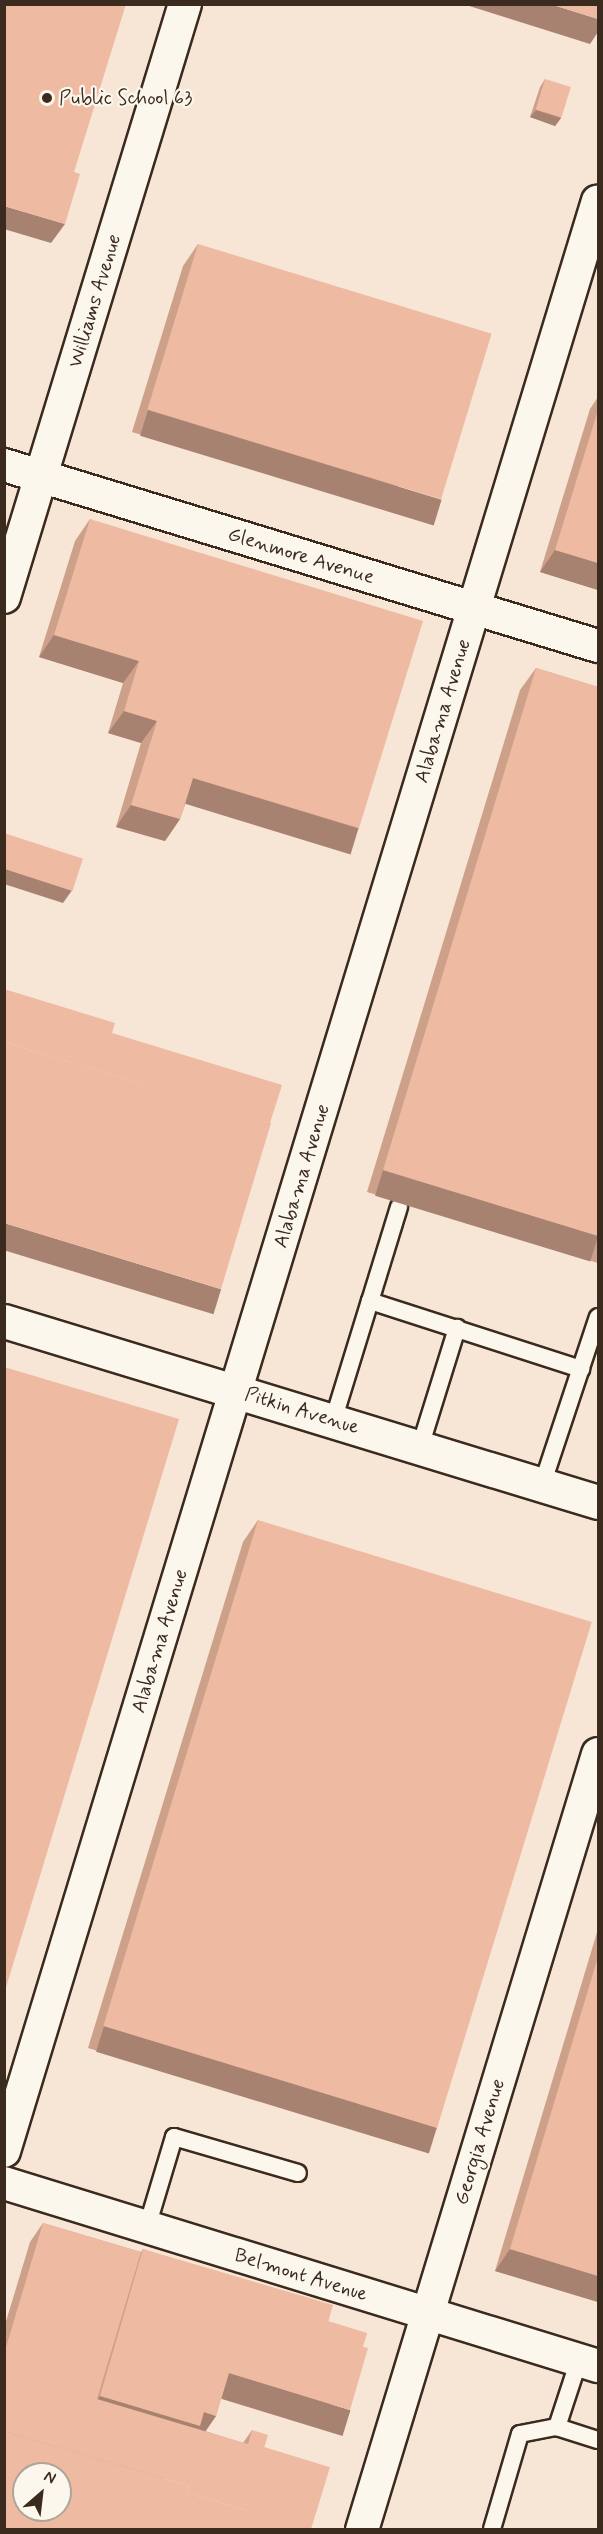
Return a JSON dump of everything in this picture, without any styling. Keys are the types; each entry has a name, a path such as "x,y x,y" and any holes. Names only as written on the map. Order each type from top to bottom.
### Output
{"street":[{"name":"Williams Avenue","path":"4,597 185,4"},
{"name":"Alabama Avenue","path":"4,2151 598,201"},
{"name":"Glenmore Avenue","path":"4,465 598,646"},
{"name":"Pitkin Avenue","path":"4,1321 598,1502"},
{"name":"Georgia Avenue","path":"362,2529 598,1754"},
{"name":"Belmont Avenue","path":"4,2183 589,2363"}],"lane":[{"path":"333,1420 399,1207"},
{"path":"370,1300 581,1369"},
{"path":"542,1485 598,1317"},
{"path":"420,1447 457,1328"},
{"path":"147,2227 174,2137 298,2173"},
{"path":"557,2427 589,2363"},
{"path":"492,2529 520,2433 557,2427 598,2440"}],"building":[{"name":"Public School 63","path":"4,4 126,4 74,172 80,174 65,224 4,206"},
{"path":"550,4 598,4 598,19"},
{"path":"545,79 571,87 561,117 536,110"},
{"path":"198,244 492,334 441,499 147,409"},
{"path":"598,410 598,563 555,550"},
{"path":"90,519 423,621 359,828 193,778 180,819 131,805 157,721 124,711 139,661 54,635"},
{"path":"536,668 598,687 598,1236 383,1170"},
{"path":"4,833 83,859 72,891 4,869"},
{"path":"4,989 115,1023 112,1033 282,1085 270,1123 4,1042"},
{"path":"4,1042 271,1123 221,1289 4,1223"},
{"path":"4,1367 179,1419 4,1994"},
{"path":"258,1520 592,1622 437,2128 103,2026"},
{"path":"598,1957 598,2276 510,2249"},
{"path":"43,2223 141,2252 97,2399 248,2444 252,2430 268,2435 245,2510 187,2493 189,2486 4,2431 4,2354"},
{"path":"143,2249 333,2305 324,2336 368,2348 350,2410 229,2373 216,2416 204,2412 200,2426 100,2396"},
{"path":"328,2321 367,2333 363,2348 323,2336"},
{"path":"4,2431 189,2486 187,2493 310,2529 4,2529"},
{"path":"264,2447 330,2467 311,2530 245,2510"}],"place":[{"name":"Public School 63","path":"47,98"}]}
